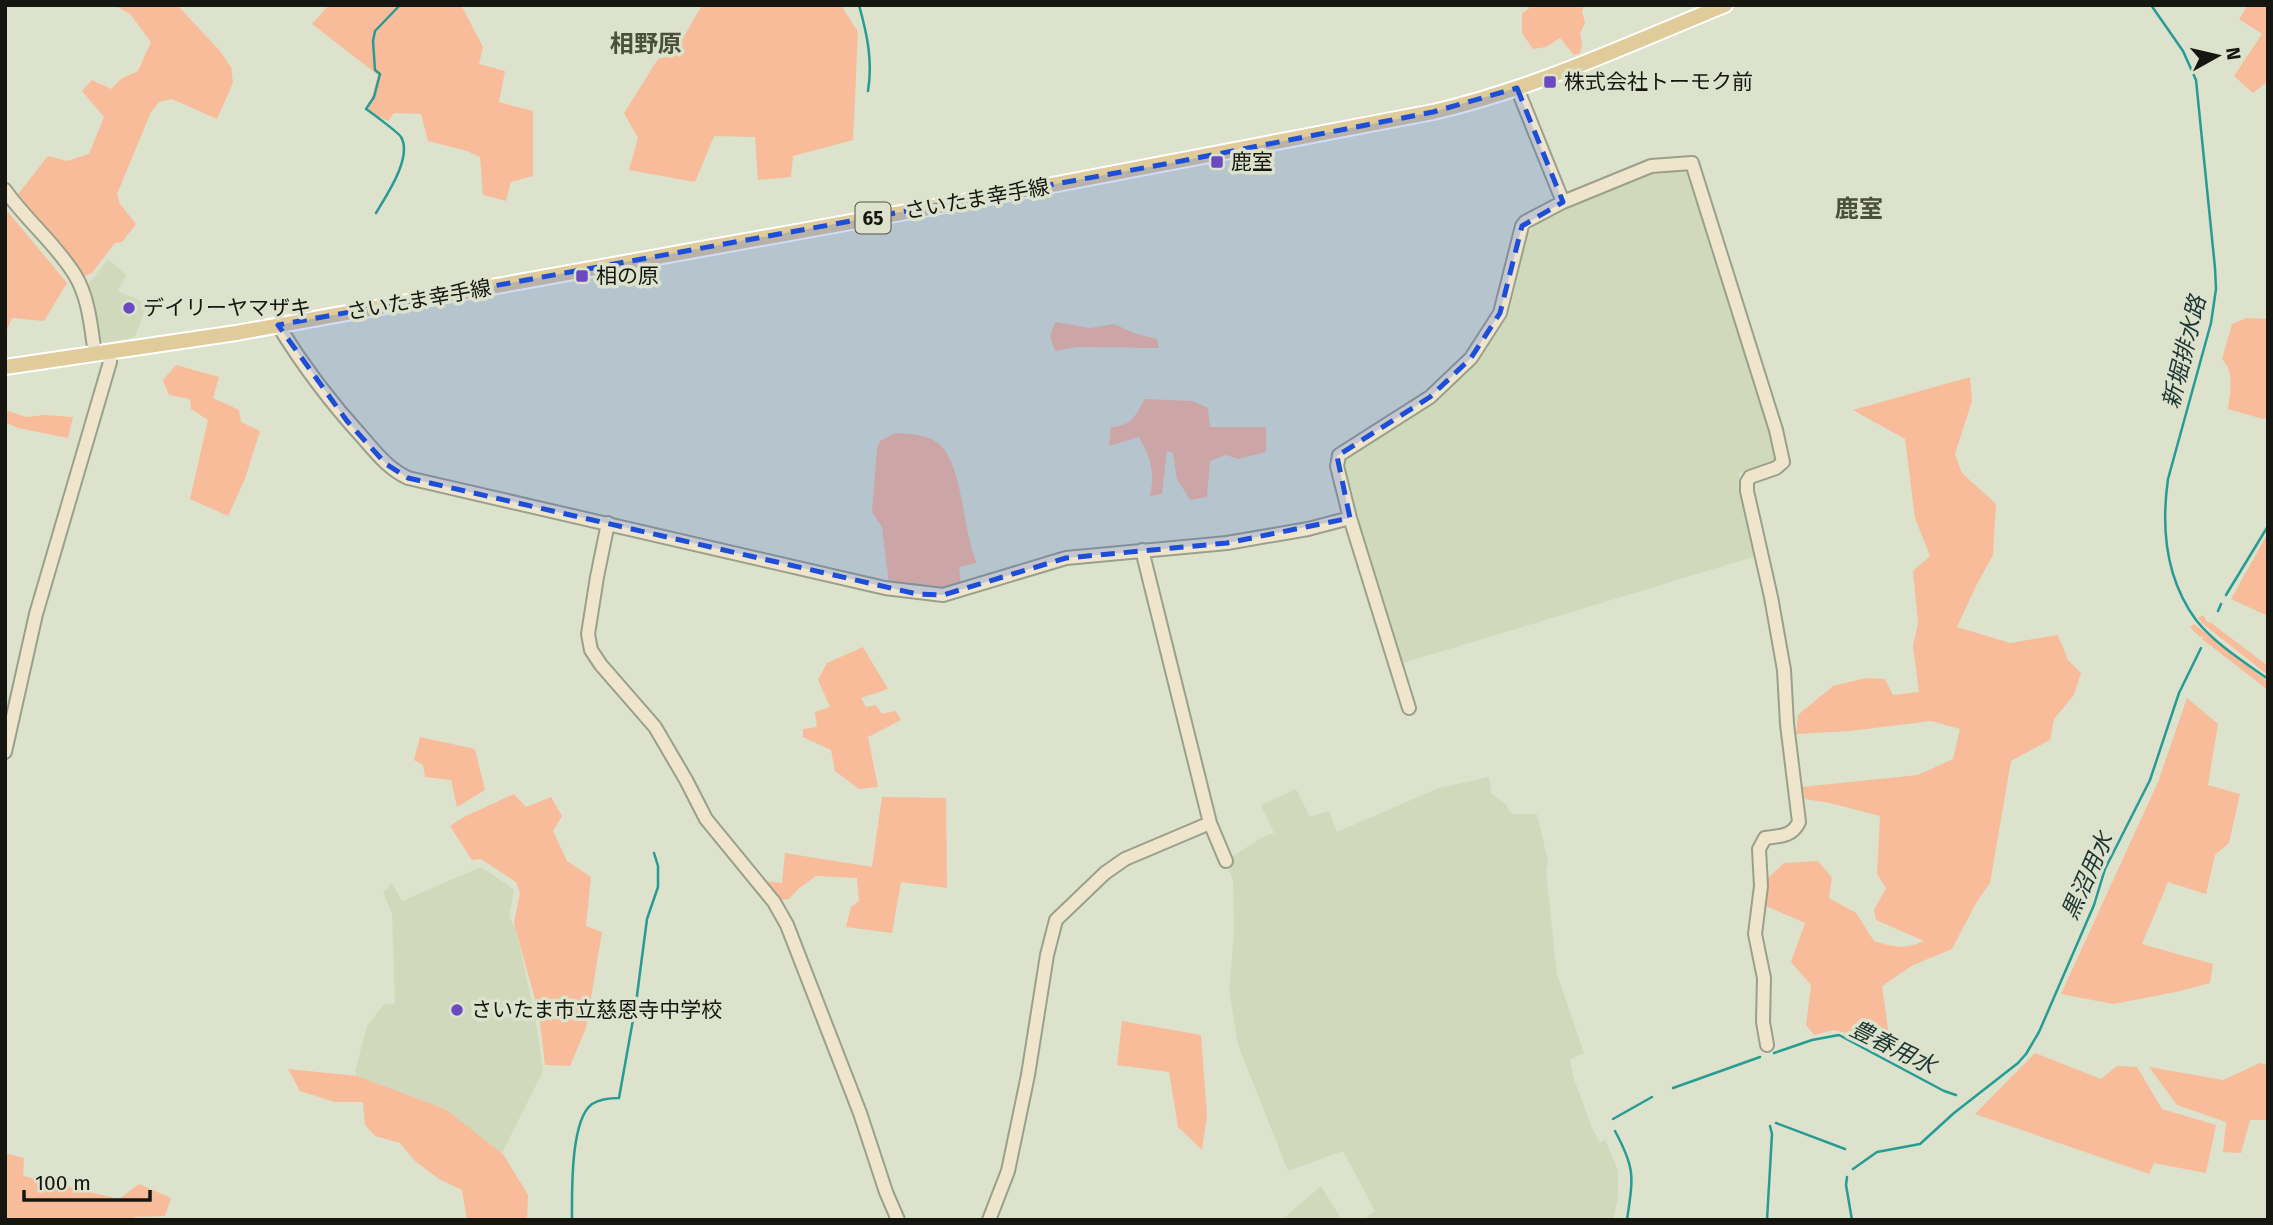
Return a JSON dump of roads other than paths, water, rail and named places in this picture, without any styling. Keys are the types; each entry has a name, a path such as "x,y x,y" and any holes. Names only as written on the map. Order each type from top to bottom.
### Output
{"main road":[{"name":"さいたま幸手線","path":"5,367 278,325 1171,163 1443,110 1517,88 1725,5"}],"street":[{"path":"1517,88 1563,202"},
{"path":"1409,708 1350,518 1337,466 1339,455 1430,397 1471,358 1500,313 1522,226 1532,217 1651,166 1692,163 1783,458 1781,466 1750,477 1747,482 1784,670 1787,724 1799,822 1796,830 1789,835 1765,838 1759,849 1761,886 1755,934 1764,978 1763,1022 1767,1045"},
{"path":"5,190 75,275 103,353 110,362 36,614 5,752"},
{"path":"278,325 295,353 347,421 396,472 419,482 885,588 933,596 954,593 1066,558 1227,543 1308,529 1350,518"},
{"path":"608,523 588,634 591,650 655,727 706,819 774,902 787,925 860,1113 898,1220"},
{"path":"1142,550 1210,823 1226,861"},
{"path":"989,1220 1009,1171 1047,955 1056,920 1105,873 1125,859 1210,823"}],"waterway":[{"path":"376,213 397,176 404,155 404,145 399,135 366,109 374,97 380,74 375,70 373,41 375,31 400,5"},
{"path":"859,5 868,48 868,91"},
{"name":"新堀排水路","path":"2151,5 2183,51 2196,80 2216,289 2211,323 2168,479 2165,516 2168,552 2178,588 2196,620 2220,644 2268,679"},
{"name":"黒沼用水","path":"2226,595 2268,526"},
{"name":"黒沼用水","path":"2218,611 2221,604"},
{"name":"黒沼用水","path":"1853,1169 1877,1152 1920,1144 2026,1054 2039,1032 2094,905 2105,869 2150,780 2179,693 2201,648"},
{"path":"572,1220 574,1158 580,1125 592,1104 619,1098 636,1003 647,919 658,887 658,866 654,853"},
{"name":"豊春用水","path":"1774,1053 1812,1040 1839,1035 1956,1095"},
{"name":"豊春用水","path":"1673,1088 1760,1057"},
{"name":"豊春用水","path":"1613,1119 1652,1097"},
{"path":"1776,1123 1845,1149"},
{"path":"1767,1220 1772,1134 1770,1126"},
{"name":"豊春用水","path":"1615,1131 1630,1165 1631,1193 1627,1220"},
{"path":"1847,1177 1852,1220"}],"place":[{"name":"株式会社トーモク前","path":"1550,82"},
{"name":"鹿室","path":"1217,162"},
{"name":"相の原","path":"582,276"},
{"name":"デイリーヤマザキ","path":"129,308"},
{"name":"さいたま市立慈恩寺中学校","path":"457,1010"}],"district":[{"name":"相野原","path":"646,44"},
{"name":"鹿室","path":"1859,209"}]}
